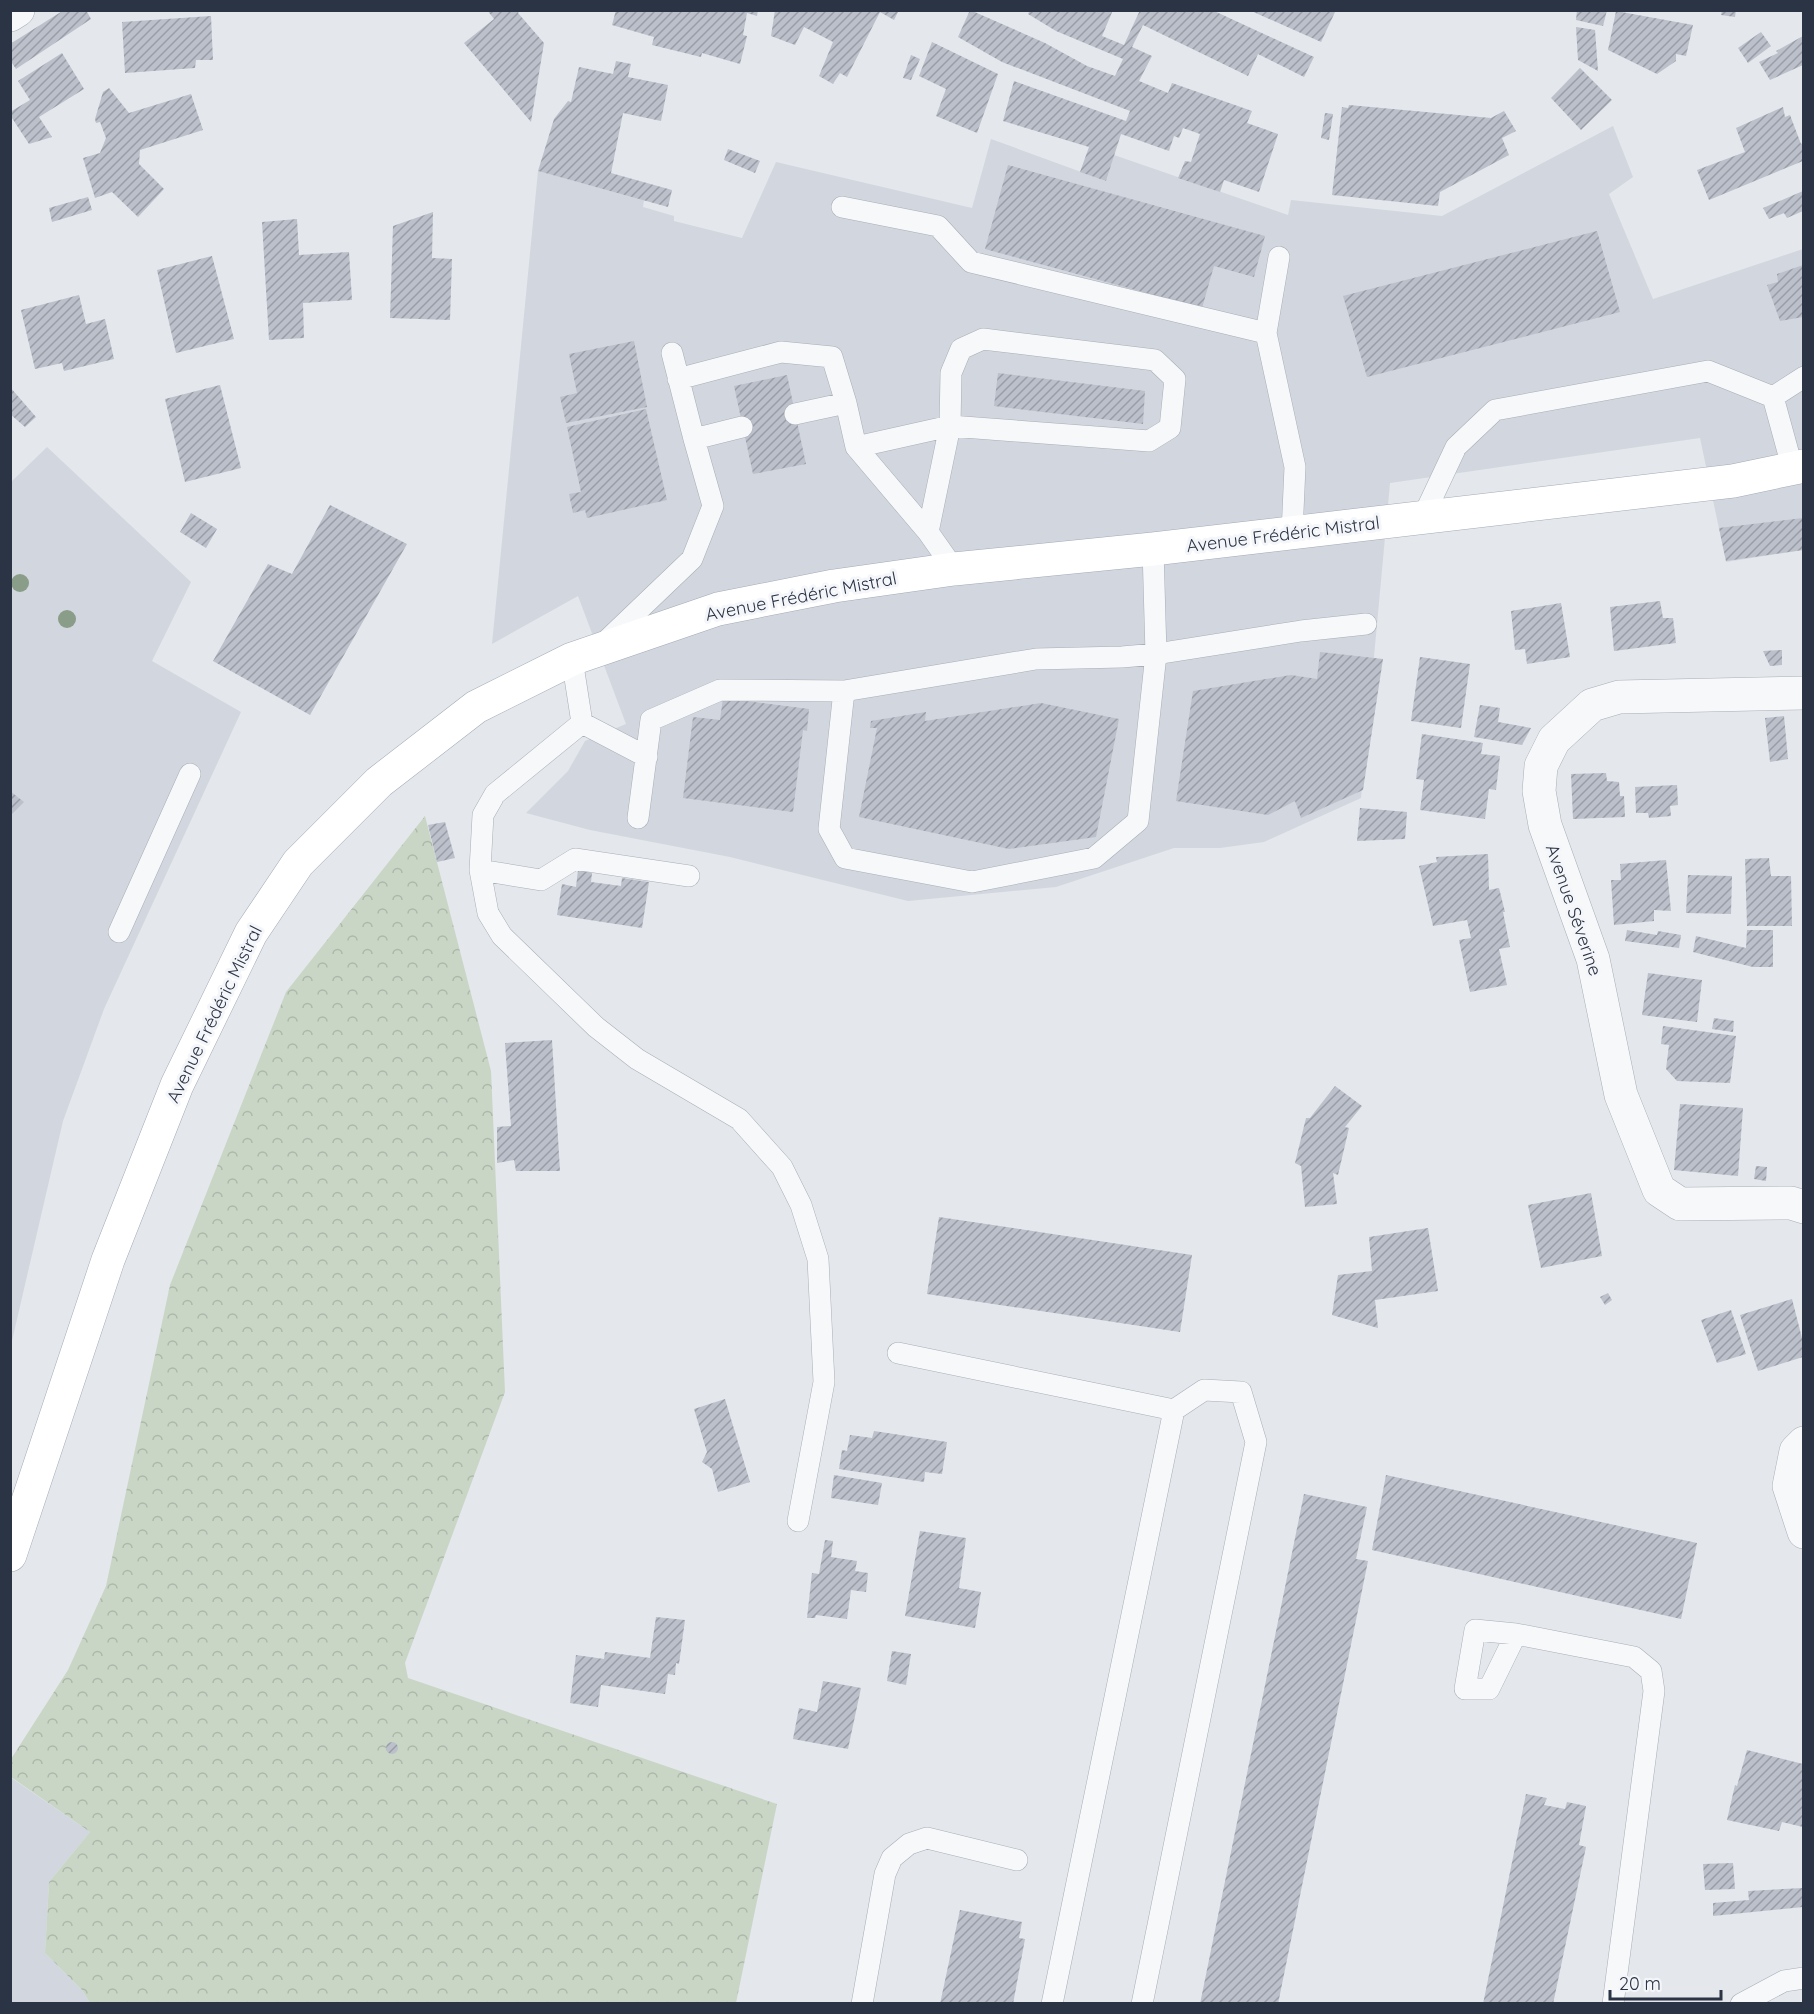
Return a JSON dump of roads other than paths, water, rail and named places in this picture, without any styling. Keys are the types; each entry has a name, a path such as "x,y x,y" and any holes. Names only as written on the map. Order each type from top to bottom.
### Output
{"main road":[{"name":"Avenue Frédéric Mistral","path":"10,1555 108,1260 177,1084 250,933 298,863 379,782 476,707 584,655 718,609 834,586 954,569 1153,549 1733,481 1798,468"}],"street":[{"path":"10,15 18,10"},
{"name":"Avenue Séverine","path":"1803,693 1619,698 1592,705 1554,740 1541,766 1539,791 1545,825 1593,959 1621,1095 1659,1190 1680,1204 1791,1203 1803,1207"},
{"path":"1803,1443 1796,1451 1789,1486 1803,1532"}],"lane":[{"path":"842,207 938,226 971,262 1266,333"},
{"path":"1279,257 1266,333 1295,467 1292,533"},
{"path":"856,447 950,426 1149,441 1170,428 1175,379 1155,360 983,339 961,350 951,374 950,426 928,532"},
{"path":"678,379 781,352 832,357 856,447 928,532 954,569"},
{"path":"672,353 713,506 692,560 584,655 582,723 495,794 483,815 480,870 488,913 502,936 596,1027 637,1059 739,1119 782,1167 801,1205 818,1259 824,1382 798,1521"},
{"path":"1423,517 1456,447 1495,410 1708,371 1773,397 1798,468"},
{"path":"1773,397 1803,377"},
{"path":"795,414 846,403"},
{"path":"694,439 742,427"},
{"path":"844,691 829,829 845,858 972,882 1094,858 1138,821 1156,654 1153,549"},
{"path":"638,818 651,720 720,690 844,691 1036,659 1156,654 1300,631 1366,624"},
{"path":"582,723 647,757"},
{"path":"120,932 190,774"},
{"path":"480,870 541,880 575,859 689,876"},
{"path":"898,1353 1174,1410"},
{"path":"1052,2004 1174,1410 1204,1390 1241,1392 1256,1442 1142,2004"},
{"path":"1516,1634 1634,1657 1651,1671 1654,1692 1613,2004"},
{"path":"862,2004 885,1874 892,1858 909,1844 927,1838 1017,1860"},
{"path":"1741,2004 1784,1980 1803,1978"}]}
